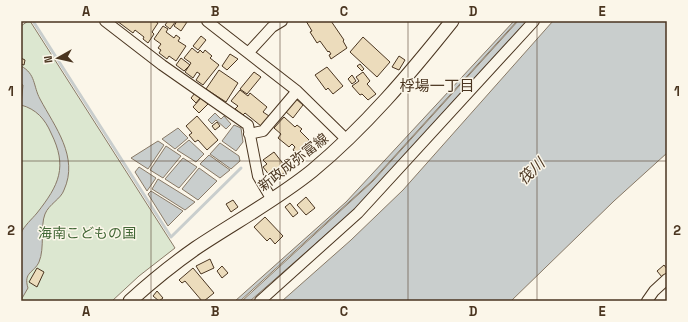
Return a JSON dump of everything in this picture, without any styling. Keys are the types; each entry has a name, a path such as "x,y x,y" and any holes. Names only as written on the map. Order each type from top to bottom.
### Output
{"main road":[{"name":"新政成弥富線","path":"130,301 164,271 196,248 272,200 311,172 347,140 379,108 452,21"}],"street":[{"path":"105,21 162,65 248,125 258,176 272,200"},
{"path":"207,21 249,52 297,91 347,140"},
{"path":"249,52 272,27 282,21"},
{"path":"260,301 358,213 534,21"},
{"path":"249,134 263,131 297,91"},
{"path":"647,301 654,291 667,279"}],"green space":[{"name":"海南こどもの国","path":"30,21 175,248 139,276 112,301 21,301 21,26"}],"water":[{"path":"514,21 517,21 372,181 240,301 235,301 346,202"},
{"path":"518,21 527,21 353,211 250,301 242,301 373,181"},
{"name":"筏川","path":"553,21 667,21 667,153 614,201 511,301 282,301 351,240 403,190"},
{"path":"21,66 26,69 32,77 40,99 58,131 67,154 69,166 68,178 64,190 58,199 49,207 45,214 41,256 37,266 28,276 28,288 21,300 21,233 51,193 59,175 60,166 56,145 46,123 36,112 21,105 23,85 21,84"},
{"path":"215,113 221,119 224,116 231,124 226,129 216,120 212,124 208,120"},
{"path":"234,125 241,128 243,142 236,151 222,141"},
{"path":"178,128 188,138 175,149 162,139"},
{"path":"189,140 204,154 196,162 177,150"},
{"path":"158,141 164,145 148,169 131,158"},
{"path":"220,143 239,156 240,161 231,169 210,154"},
{"path":"166,146 181,156 163,178 150,170"},
{"path":"209,155 230,170 220,178 200,164"},
{"path":"183,158 197,167 179,188 165,179"},
{"path":"139,167 156,178 147,191 135,172"},
{"path":"199,168 217,181 198,200 182,189"},
{"path":"158,179 195,202 185,210 152,189"},
{"path":"151,191 183,211 168,226 148,194"}],"building":[{"path":"117,21 155,21 158,23 152,32 154,34 148,43 143,39 144,37 135,30 133,33"},
{"path":"168,21 176,21 170,29 165,25"},
{"path":"177,21 187,22 181,31 174,26"},
{"path":"306,21 331,21 344,40 343,41 347,48 331,59 329,55 331,54 329,51 328,52 320,41 317,43 310,32 312,31"},
{"path":"163,26 168,29 166,32 174,38 176,35 180,38 178,41 186,46 176,61 169,56 167,59 159,53 161,50 158,48 161,44 154,39"},
{"path":"201,36 206,40 198,50 193,46"},
{"path":"363,37 390,62 377,77 350,52"},
{"path":"192,48 198,53 200,50 203,53 205,50 212,56 210,58 219,65 203,85 196,80 200,74 197,72 193,78 185,72 191,63 184,58"},
{"path":"230,54 238,59 227,70 222,66"},
{"path":"399,56 405,60 399,70 392,67"},
{"path":"21,58 25,60 24,65 21,64"},
{"path":"181,58 190,65 184,71 176,65"},
{"path":"360,64 364,69 362,71 357,66"},
{"path":"327,67 343,86 333,94 328,88 326,90 315,75"},
{"path":"219,70 238,83 226,102 206,89"},
{"path":"254,72 261,77 247,94 240,89"},
{"path":"363,72 370,81 367,84 376,94 368,100 362,94 360,95 352,86 359,81 356,77"},
{"path":"352,75 356,81 352,84 348,79"},
{"path":"240,90 248,96 250,93 267,107 263,112 269,116 261,126 245,113 243,115 235,109 238,106 231,101"},
{"path":"195,93 200,98 196,103 191,98"},
{"path":"201,98 208,104 199,113 193,107"},
{"path":"295,98 303,105 293,118 285,111"},
{"path":"197,116 218,140 207,150 198,140 195,142 189,135 192,133 186,126"},
{"path":"284,117 295,127 297,125 302,129 300,131 309,140 297,153 293,150 295,147 292,144 289,147 278,138 281,134 274,128"},
{"path":"217,122 220,126 215,130 212,126"},
{"path":"274,152 288,170 277,178 273,174 270,176 263,167 267,164 263,160"},
{"path":"306,197 315,208 306,215 297,205"},
{"path":"233,200 238,207 231,212 226,204"},
{"path":"290,203 298,213 293,217 285,207"},
{"path":"265,217 283,236 275,244 270,238 267,241 254,227"},
{"path":"210,259 214,268 201,274 196,266"},
{"path":"664,265 667,272 662,277 657,271"},
{"path":"222,266 228,273 222,278 217,271"},
{"path":"37,268 44,272 37,287 29,282"},
{"path":"193,268 214,293 204,301 202,301 185,281 182,283 179,280"},
{"path":"157,291 163,298 159,301 153,296"}],"waterway":[{"path":"33,21 171,237 241,168"}],"district":[{"name":"桴場一丁目","path":"437,85"}]}
